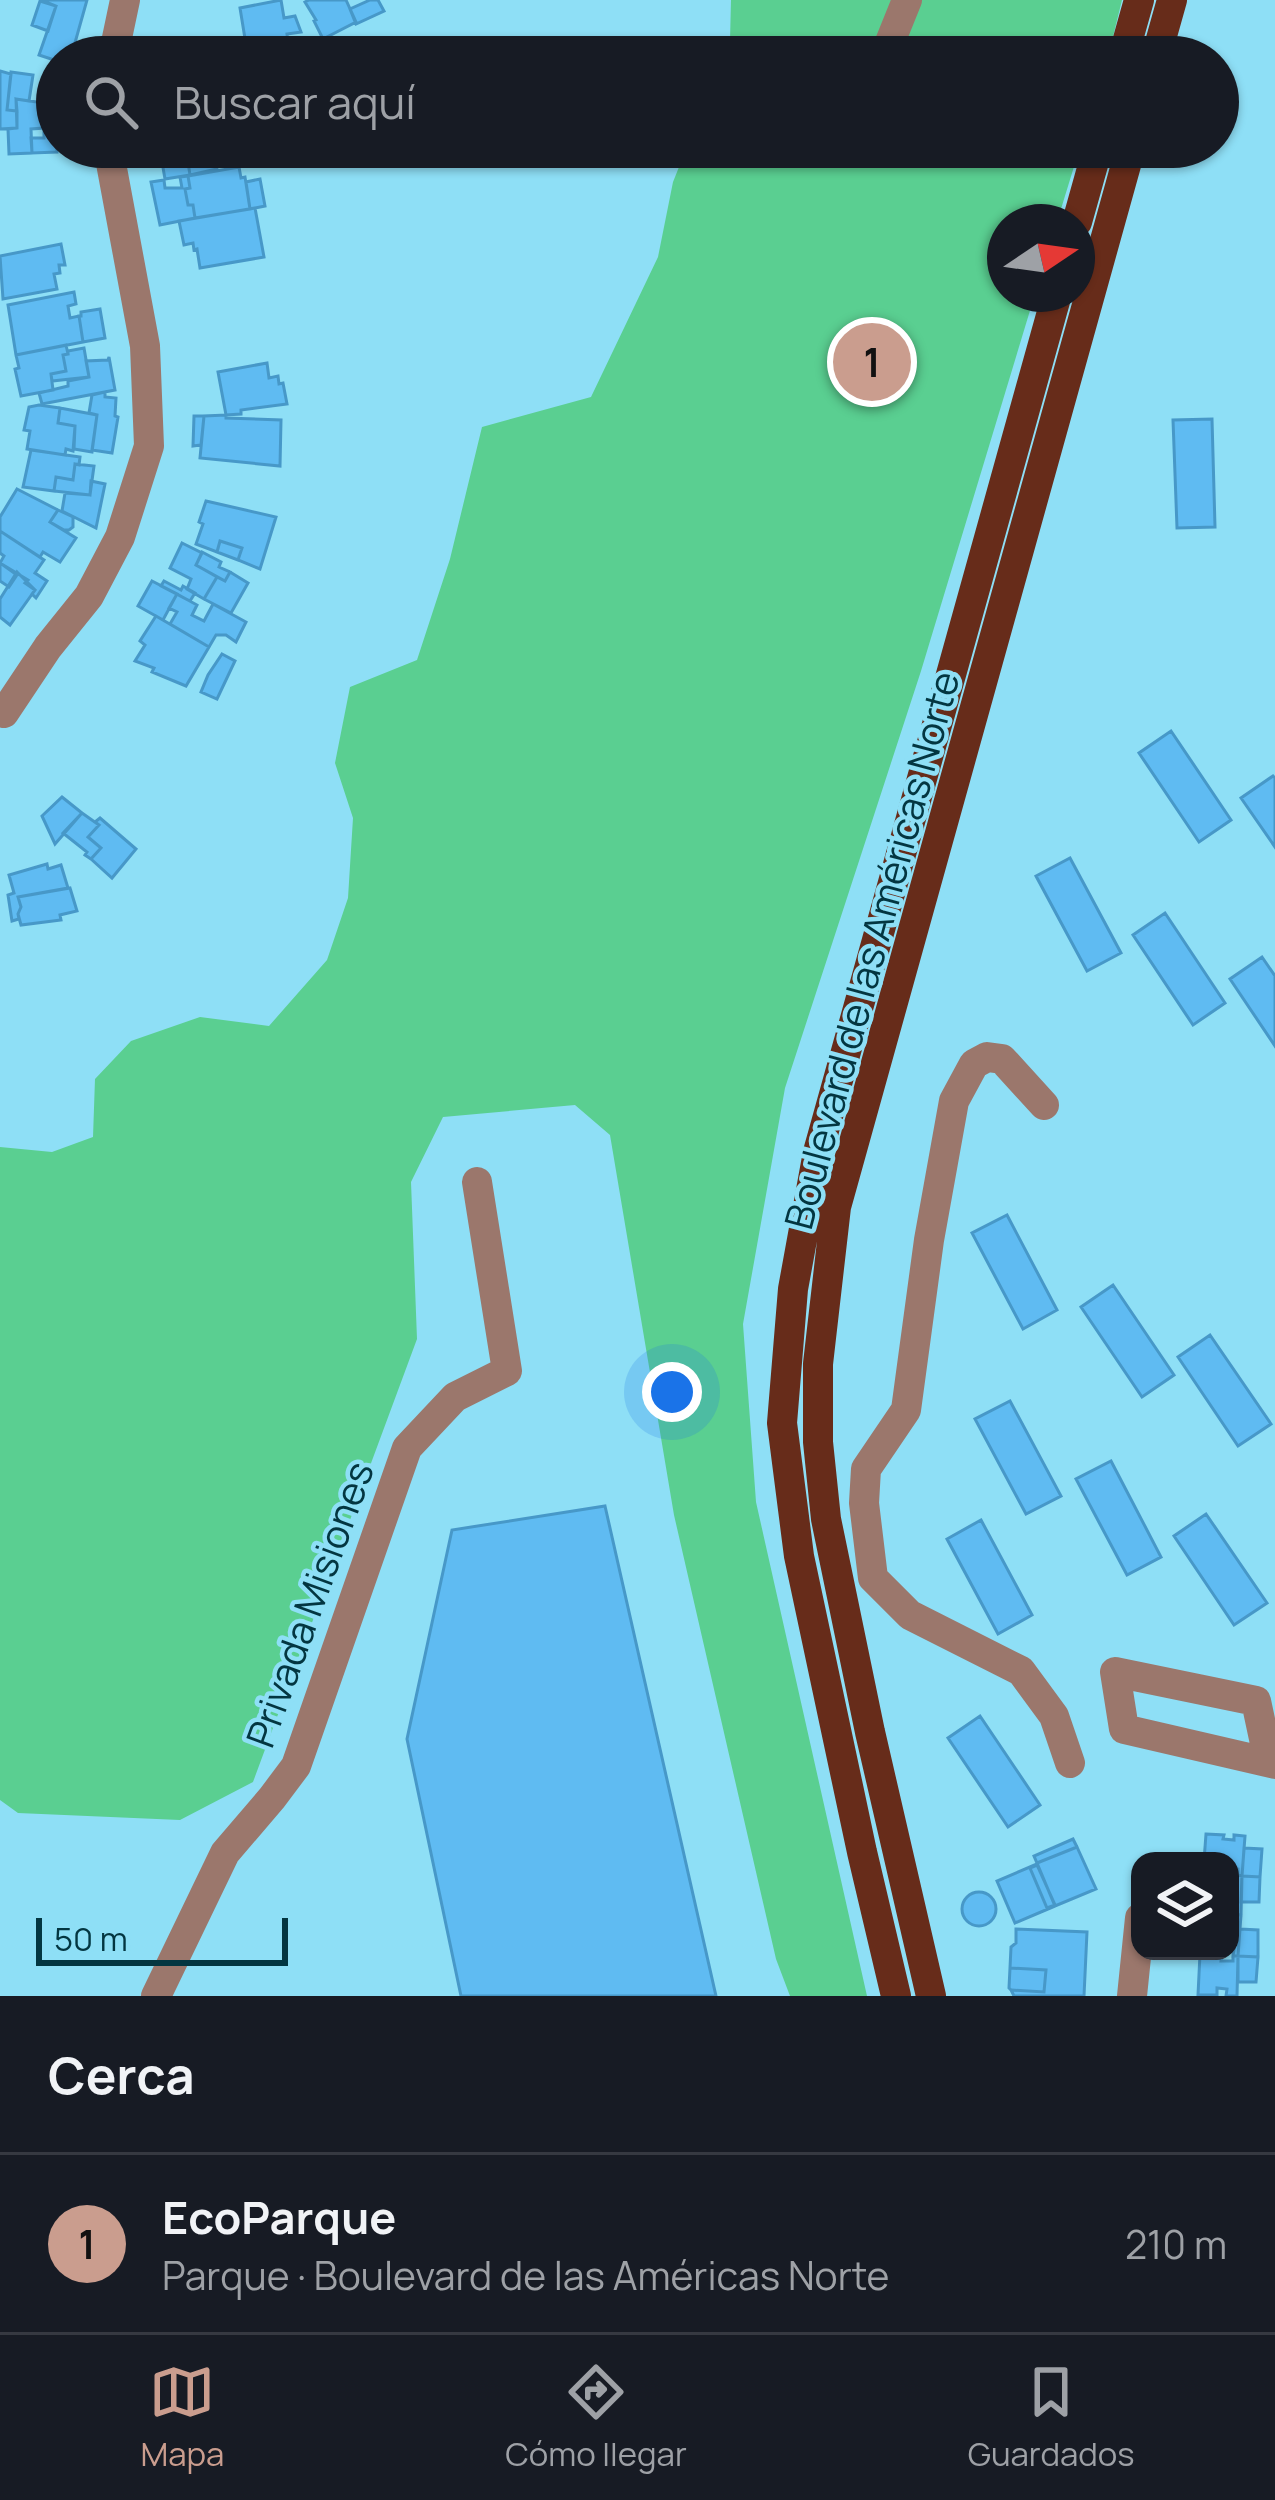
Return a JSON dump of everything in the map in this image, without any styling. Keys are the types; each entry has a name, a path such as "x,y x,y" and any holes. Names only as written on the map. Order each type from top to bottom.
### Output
{"main road":[{"path":"1129,36 1139,0"},
{"path":"1162,36 1172,0"},
{"path":"1082,204 1092,168"},
{"name":"Boulevard de las Américas Norte","path":"931,1996 826,1519 818,1442 820,1342 836,1207 1125,168"},
{"name":"Boulevard de las Américas Norte","path":"896,1996 799,1556 782,1424 793,1289 818,1152 1052,312"}],"street":[{"path":"117,36 125,0"},
{"path":"892,36 907,0"},
{"path":"4,713 100,576 120,537 149,446 145,346 112,168"},
{"path":"1044,1105 996,1057 974,1064 954,1101 905,1410 866,1469 864,1503 873,1578 910,1615 1021,1672 1054,1716 1070,1763"},
{"name":"Privada Misiones","path":"156,1996 225,1853 296,1766 407,1448 455,1396 507,1371 477,1182"},
{"path":"1114,1672 1256,1701 1272,1763 1124,1729 1114,1672"},
{"path":"1132,1996 1136,1960"}],"green space":[{"path":"731,0 1122,0 1113,36 730,36"},
{"path":"679,168 1074,168 1063,204 987,204 987,312 1030,312 921,671 785,1088 743,1324 756,1502 867,1996 790,1996 776,1959 674,1515 610,1135 575,1105 443,1117 411,1182 417,1339 253,1782 180,1820 18,1813 0,1800 0,1147 52,1152 93,1137 95,1079 131,1041 200,1017 269,1026 327,960 348,898 353,818 335,763 350,687 417,660 450,559 482,427 591,397 658,257"}],"building":[{"path":"41,0 87,0 77,36 46,36 56,6"},
{"path":"281,0 284,18 295,16 301,32 245,36 240,8"},
{"path":"346,0 356,22 322,36 305,2"},
{"path":"378,0 384,11 356,24 350,9"},
{"path":"40,1 56,6 48,31 32,25"},
{"path":"0,71 11,74 7,110 17,111 17,128 0,129"},
{"path":"11,72 33,75 29,101 16,99 17,111 7,110"},
{"path":"16,99 36,102 32,153 9,154 8,129 17,128"},
{"path":"163,168 189,168 190,175 165,179"},
{"path":"189,168 217,168 217,169 190,175"},
{"path":"239,168 250,209 195,218 185,189 190,188 188,176"},
{"path":"188,176 190,188 185,189 195,218 160,225 151,182 164,180 165,188 182,188 180,177"},
{"path":"260,179 265,206 250,209 246,182"},
{"path":"255,208 264,257 200,268 193,243 184,245 179,221"},
{"path":"61,244 65,265 59,265 60,273 54,274 57,289 3,299 0,256"},
{"path":"74,292 76,304 68,306 70,318 79,316 83,342 16,355 8,305"},
{"path":"100,309 105,338 83,342 81,312"},
{"path":"66,345 66,371 51,374 53,390 21,396 16,355"},
{"path":"84,348 89,377 52,381 51,374 66,371 63,355"},
{"path":"109,357 115,390 42,404 39,393 89,377 86,361"},
{"path":"267,363 269,378 278,376 279,384 283,383 287,404 226,415 218,372"},
{"path":"105,392 105,397 116,398 112,453 92,450 97,415 89,413 92,395"},
{"path":"29,407 60,408 58,423 75,426 73,451 66,449 65,455 27,449 30,431 24,430"},
{"path":"60,408 97,415 92,452 74,449 75,426 58,423"},
{"path":"194,416 204,416 201,445 193,446"},
{"path":"204,416 281,420 280,466 200,458"},
{"path":"1212,419 1215,527 1177,528 1173,420"},
{"path":"31,450 80,457 73,480 56,477 54,491 23,487"},
{"path":"75,464 94,466 90,495 54,491 56,477 73,480"},
{"path":"91,481 105,484 96,528 62,511 65,493 90,495"},
{"path":"17,489 58,510 50,522 76,538 60,562 43,552 40,557 0,531 0,517"},
{"path":"206,501 276,517 260,569 238,560 242,548 220,541 217,552 196,544"},
{"path":"58,510 73,517 69,530 50,522"},
{"path":"0,531 44,560 35,573 47,581 36,598 35,590 25,583 28,580 0,563 4,556"},
{"path":"220,541 242,548 238,560 217,552"},
{"path":"182,543 202,553 196,565 217,577 204,599 187,589 191,579 170,568"},
{"path":"202,552 230,572 225,581 196,565"},
{"path":"0,563 17,575 9,587 0,581"},
{"path":"17,572 35,590 10,625 0,617 0,599"},
{"path":"230,572 248,583 231,613 204,599 217,577 225,581"},
{"path":"152,581 177,594 163,620 138,606"},
{"path":"164,581 195,593 190,601 161,586"},
{"path":"177,594 197,605 192,615 204,621 213,604 246,622 236,642 216,635 209,647 170,624 177,612 169,608"},
{"path":"156,616 209,647 186,686 135,661 145,645 140,641"},
{"path":"222,654 235,661 217,699 201,692"},
{"path":"1171,731 1231,820 1199,842 1139,753"},
{"path":"1275,778 1275,847 1241,798"},
{"path":"62,797 82,813 55,844 42,816"},
{"path":"82,813 99,825 88,837 101,848 91,859 63,833"},
{"path":"100,818 136,849 112,878 91,859 101,848 88,837"},
{"path":"1070,858 1121,953 1087,971 1036,876"},
{"path":"47,864 48,869 61,865 68,888 18,897 19,919 12,921 8,895 14,893 9,875"},
{"path":"70,888 77,911 60,915 61,920 21,925 18,897"},
{"path":"1165,913 1225,1003 1193,1025 1133,935"},
{"path":"1262,957 1275,976 1275,1046 1230,979"},
{"path":"1007,1215 1057,1310 1023,1329 972,1233"},
{"path":"1113,1285 1174,1375 1142,1397 1081,1307"},
{"path":"1210,1335 1271,1424 1238,1446 1178,1357"},
{"path":"1010,1401 1061,1496 1026,1514 975,1419"},
{"path":"1111,1461 1161,1557 1127,1575 1076,1479"},
{"path":"605,1506 716,1996 461,1996 407,1739 452,1530"},
{"path":"1206,1514 1267,1603 1234,1625 1174,1536"},
{"path":"981,1520 1032,1615 998,1634 947,1539"},
{"path":"980,1716 1040,1805 1008,1827 948,1738"},
{"path":"1206,1834 1234,1840 1234,1835 1245,1836 1242,1876 1239,1852 1205,1852"},
{"path":"1073,1839 1077,1847 1037,1863 1034,1856"},
{"path":"1077,1847 1096,1889 1055,1906 1037,1863"},
{"path":"1244,1848 1262,1849 1260,1877 1242,1876"},
{"path":"1037,1864 1030,1868 1047,1908 1055,1906 1015,1923 997,1881"},
{"path":"1037,1865 1055,1905 1047,1908 1030,1868"},
{"path":"1239,1875 1242,1876 1239,1915"},
{"path":"1242,1876 1260,1877 1259,1902 1241,1902"},
{"path":"979,1892 991,1897 996,1909 991,1921 979,1926 967,1921 962,1909 967,1897"},
{"path":"1016,1929 1087,1932 1084,1996 1014,1996 1011,1990 1044,1992 1046,1970 1010,1968"},
{"path":"1240,1929 1258,1930 1258,1957 1239,1956"},
{"path":"1239,1956 1258,1957 1256,1982 1238,1982"},
{"path":"1200,1960 1238,1960 1237,1996 1226,1996 1227,1989 1217,1988 1217,1995 1198,1995"},
{"path":"1010,1968 1046,1970 1044,1992 1011,1990"}],"place":[{"name":"EcoParque","path":"872,362"}]}
